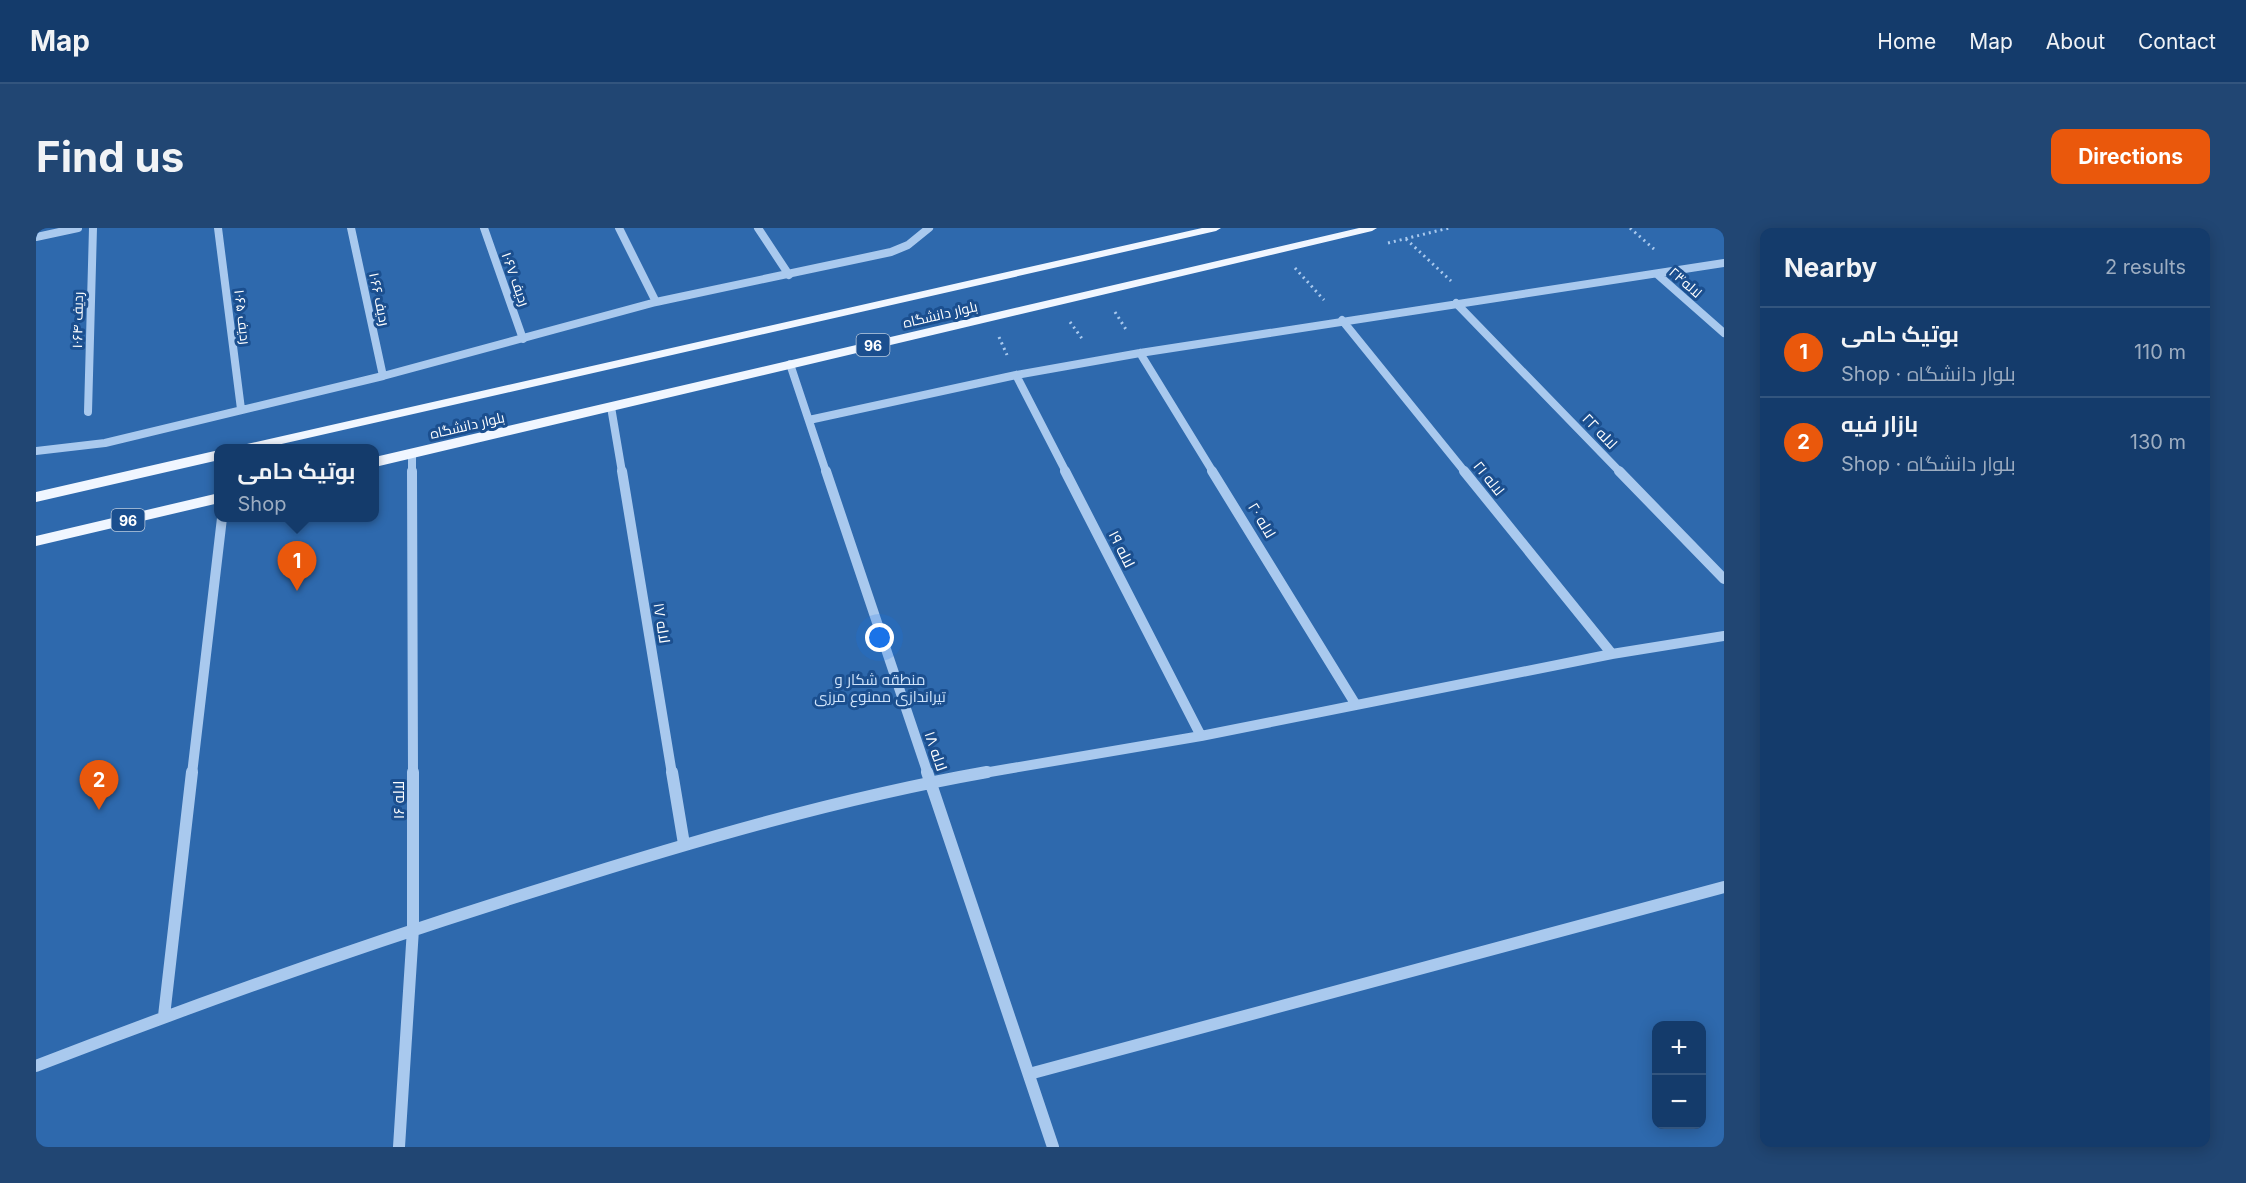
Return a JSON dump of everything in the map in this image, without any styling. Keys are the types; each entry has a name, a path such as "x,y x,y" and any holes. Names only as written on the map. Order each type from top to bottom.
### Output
{"main road":[{"name":"بلوار دانشگاه","path":"265,444 1216,228"},
{"name":"بلوار دانشگاه","path":"379,461 1372,228"},
{"path":"36,496 214,456"},
{"name":"96","path":"36,541 214,499"}],"street":[{"path":"36,237 78,228"},
{"name":"ردیف ۱۰۶۴","path":"88,412 93,228"},
{"name":"ردیف ۱۰۶۵","path":"218,228 241,409"},
{"name":"ردیف ۱۰۶۶","path":"351,228 383,376"},
{"name":"ردیف ۱۰۶۷","path":"484,228 524,339"},
{"path":"619,228 656,302"},
{"path":"759,228 789,275"},
{"path":"36,451 105,443 383,376 656,302 900,250 929,228"},
{"path":"809,420 1016,375 1140,353 1471,300 1724,263"},
{"name":"لاله۲۳","path":"1657,274 1724,333"},
{"name":"لاله ۲۲","path":"1456,303 1724,579"},
{"name":"لاله ۲۱","path":"1342,320 1612,654"},
{"name":"لاله ۲۰","path":"1140,353 1356,705"},
{"name":"لاله ۱۸","path":"790,364 1053,1147"},
{"name":"لاله ۱۹","path":"1016,375 1201,736"},
{"name":"لاله ۱۷","path":"611,406 684,844"},
{"name":"لاله ۱۶","path":"399,1147 413,929 412,453"},
{"path":"164,1016 222,522"},
{"path":"36,1066 164,1016 413,929 684,844 931,782 1201,736 1612,654 1724,636"},
{"path":"1029,1074 1724,887"}],"path":[{"path":"1406,238 1471,300"},
{"path":"1288,248 1293,266 1342,320"},
{"path":"1102,291 1140,353"},
{"path":"990,317 1016,375"}],"green space":[{"name":"منطقه شکار و تیراندازی ممنوع مرزی","path":"36,228 1724,228 1724,1147 36,1147"}],"place":[{"name":"بوتیک حامی","path":"297,591"},
{"name":"بازار فیه","path":"99,810"}]}
